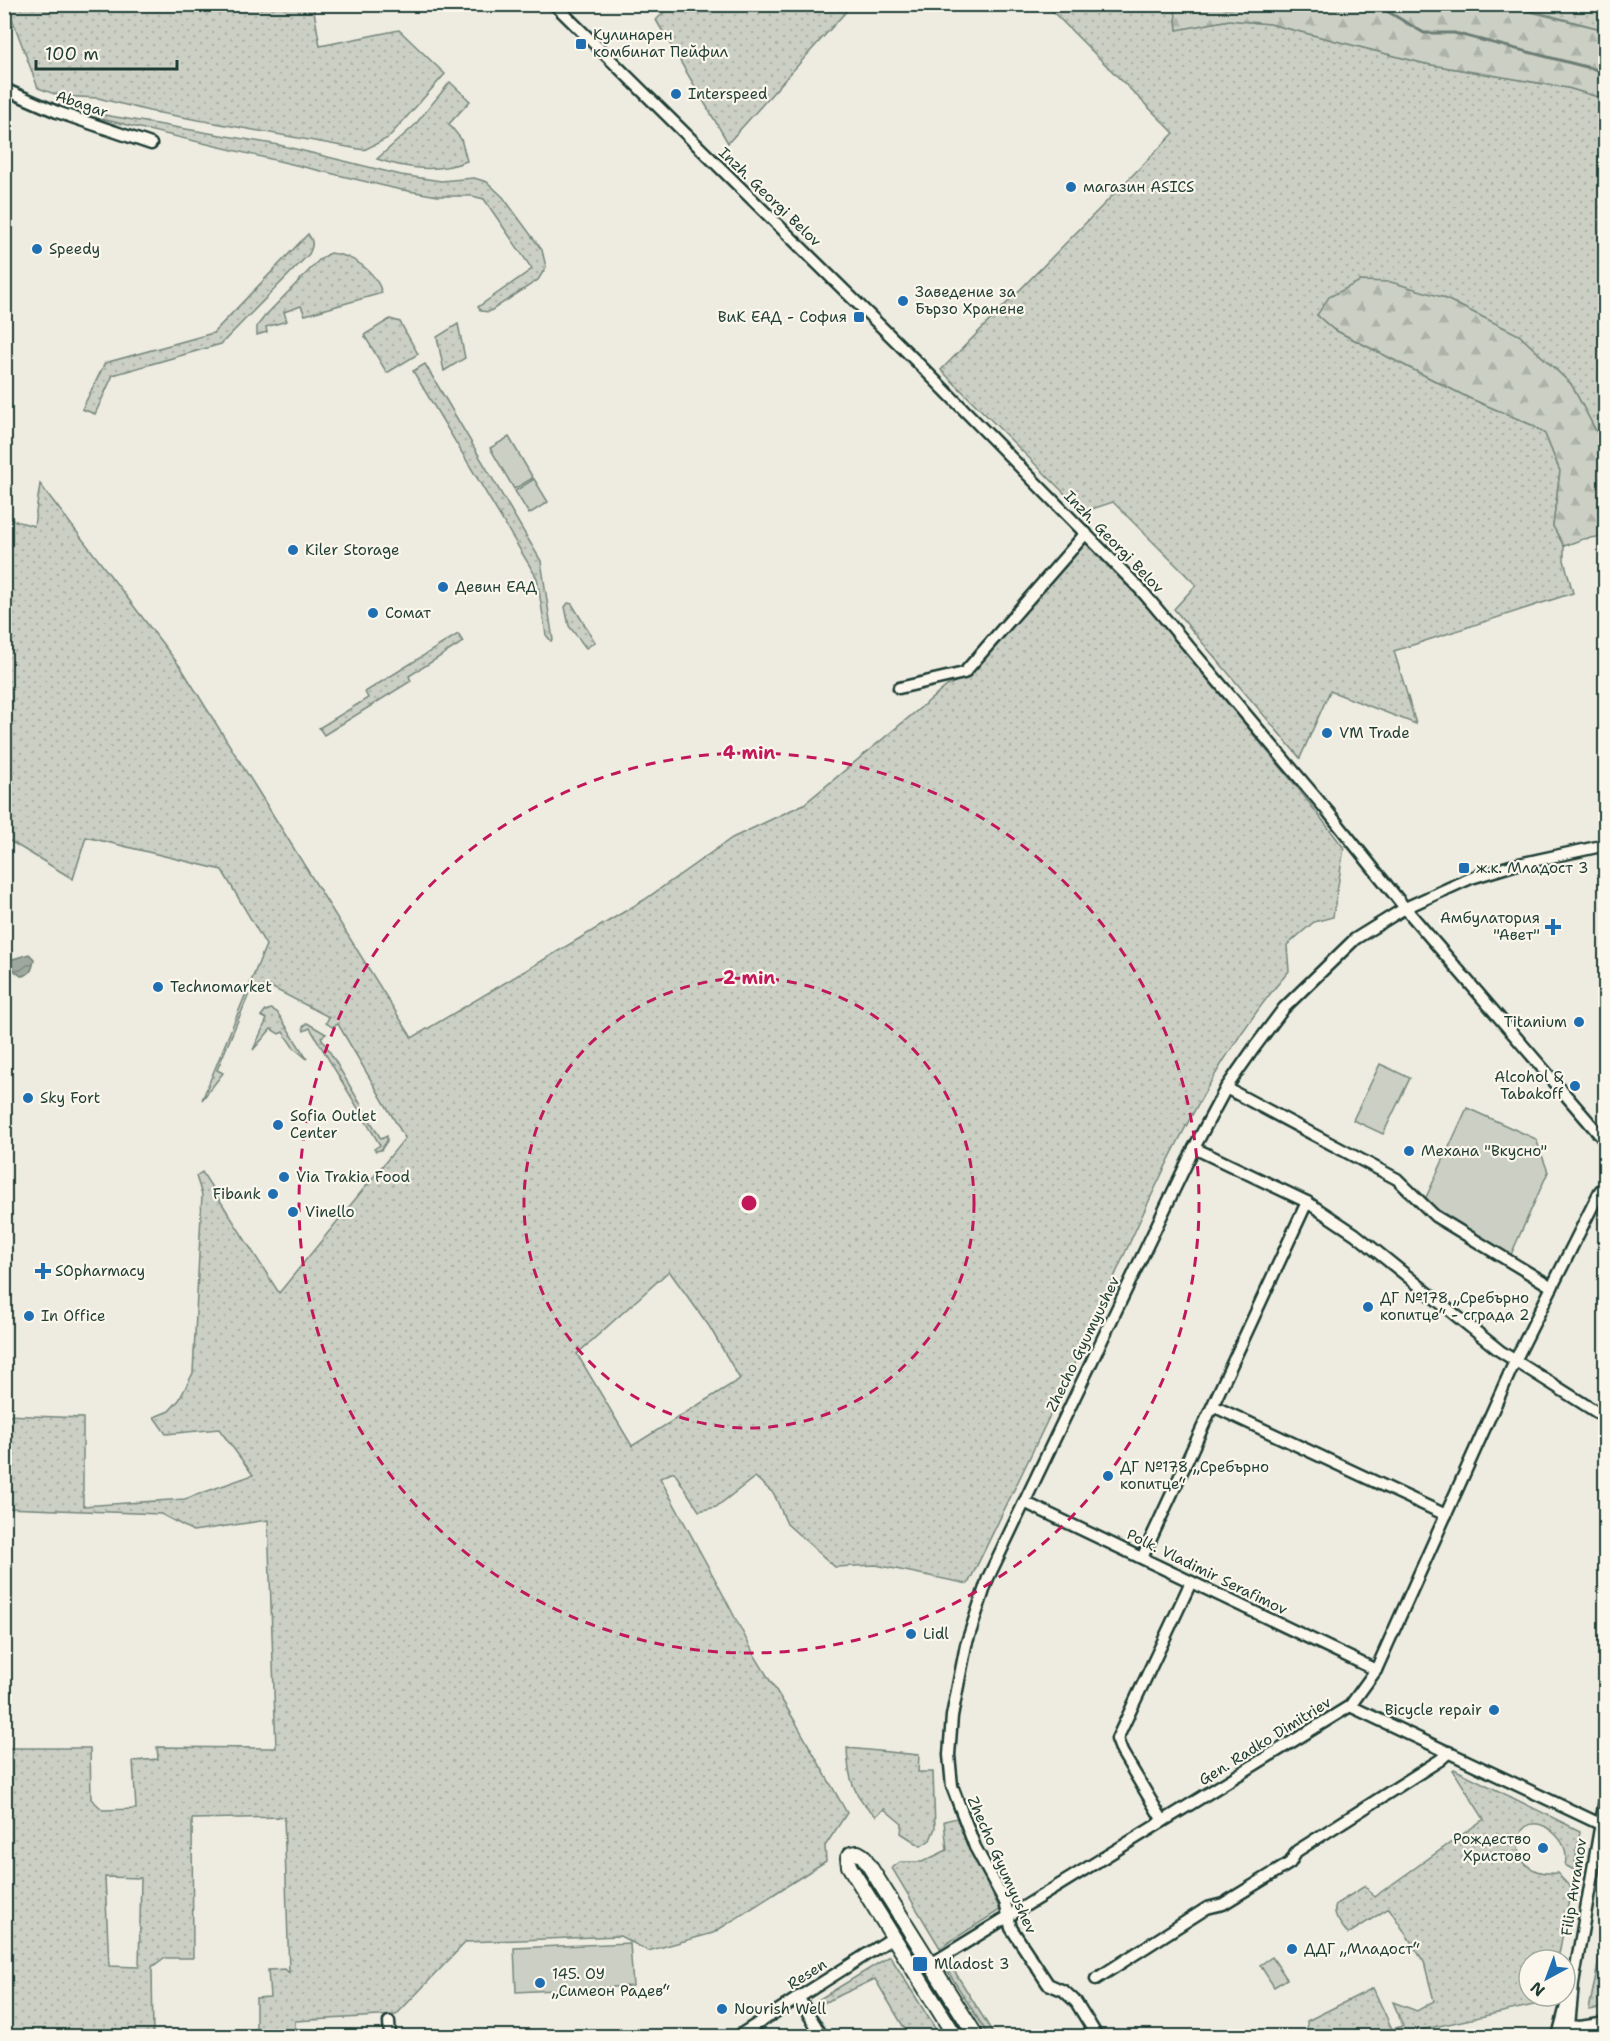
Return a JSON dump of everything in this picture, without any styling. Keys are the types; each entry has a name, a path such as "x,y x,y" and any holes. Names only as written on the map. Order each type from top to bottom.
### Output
{"main road":[{"path":"955,2037 849,1866 848,1858 851,1854 856,1853 863,1856 976,2037"}],"street":[{"name":"Inzh. Georgi Belov","path":"554,4 918,363 1141,590 1323,806 1405,908 1605,1142"},
{"name":"Abagar","path":"4,89 57,112 151,144"},
{"path":"898,688 964,673 1086,533"},
{"name":"Zhecho Gyumyushev","path":"1097,2037 1076,2002 1064,1991 1048,1983 1011,1928 1005,1902 975,1847 952,1786 949,1755 952,1716 966,1645 988,1578 1194,1148 1226,1088 1284,1008 1355,939 1405,908 1471,878 1514,865 1605,845"},
{"path":"1226,1088 1397,1179 1435,1216 1552,1287"},
{"path":"1194,1148 1307,1202 1355,1234 1515,1361 1605,1418"},
{"name":"Gen. Radko Dimitriev","path":"931,1964 1350,1706 1376,1670 1515,1361 1605,1185"},
{"path":"1142,1558 1307,1202"},
{"path":"1213,1406 1446,1515"},
{"name":"Polk. Vladimir Serafimov","path":"1024,1502 1376,1670"},
{"path":"1163,1821 1122,1752 1117,1739 1191,1581"},
{"path":"1350,1706 1600,1824"},
{"path":"1096,1978 1207,1908 1223,1904 1290,1863 1297,1851 1449,1752"},
{"name":"Filip Avramov","path":"1577,1960 1605,1794"},
{"name":"Resen","path":"738,2037 894,1937"},
{"path":"798,1997 822,2037"},
{"name":"Filip Avramov","path":"1558,2037 1565,2008"},
{"name":"Filip Avramov","path":"1569,2031 1571,2008"},
{"path":"389,2022 390,2037"},
{"path":"1569,2031 1605,2023"}],"green space":[{"path":"7,5 313,5 320,46 399,30 445,74 388,138 364,150 149,111 98,98 60,96 38,88"},
{"path":"671,5 852,5 728,143 656,20"},
{"path":"1046,5 1175,6 1177,29 1230,20 1270,24 1426,64 1568,88 1605,99 1605,448 1571,384 1519,335 1442,297 1317,315 1333,329 1469,398 1532,425 1545,434 1560,471 1553,526 1564,546 1564,560 1573,593 1394,651 1416,724 1330,691 1300,758 1174,609 1196,585 1113,502 1083,512 941,370 1174,133"},
{"path":"1169,5 1242,5 1273,11 1291,5 1501,5 1605,30 1605,99 1568,88 1426,64 1270,24 1229,20 1177,30 1175,7"},
{"path":"1242,5 1291,5 1273,11"},
{"path":"1510,5 1605,5 1605,30"},
{"path":"450,82 470,101 449,124 461,139 467,161 444,167 422,168 377,159 414,126"},
{"path":"75,110 279,145 401,175 441,181 474,178 487,182 503,197 542,250 546,267 538,280 489,312 481,311 478,307 532,269 484,199 472,196 438,196 397,189 72,112"},
{"path":"308,234 312,244 309,254 221,344 113,375 95,414 82,409 105,363 213,333"},
{"path":"330,253 347,257 362,265 375,278 382,293 305,315 301,306 284,312 287,321 266,327 267,332 257,335 257,326 265,316 319,260"},
{"path":"1360,281 1391,282 1442,297 1519,335 1571,384 1605,448 1605,536 1583,539 1564,546 1553,526 1560,471 1545,434 1532,425 1469,398 1333,329 1317,315 1329,297"},
{"path":"390,319 400,322 418,354 387,373 364,335"},
{"path":"458,324 465,358 444,371 437,337"},
{"path":"425,364 541,561 553,640 551,641 546,635 537,578 413,371"},
{"path":"509,437 533,478 514,489 490,448"},
{"path":"534,479 548,502 529,514 515,491"},
{"path":"40,484 182,669 412,1038 644,900 732,838 804,804 947,686 969,675 1086,543 1131,588 1297,787 1344,848 1333,917 1314,922 1287,945 1289,971 1257,1011 1202,1096 1155,1187 1062,1391 968,1584 876,1565 835,1567 787,1524 774,1494 755,1477 716,1507 699,1511 674,1472 660,1478 755,1656 847,1813 825,1846 826,1861 713,1933 648,1951 620,1936 466,1942 396,2015 295,2021 295,2036 256,2036 256,1998 270,1997 268,1970 285,1969 289,1973 284,1817 192,1819 193,1958 164,1958 152,1967 153,2036 5,2036 5,1748 90,1748 91,1799 103,1810 136,1809 133,1761 158,1759 157,1747 276,1748 268,1520 193,1531 161,1514 5,1508 5,1415 83,1418 83,1506 185,1499 253,1475 219,1429 166,1434 154,1417 169,1411 179,1400 193,1373 202,1195 196,1176 202,1172 279,1293 405,1138 338,1024 332,1027 326,1023 329,1017 269,986 261,987 249,994 217,1070 223,1073 202,1100 266,945 222,870 86,837 73,879 5,838 5,518 34,526","holes":["669,1271 709,1326 740,1379 632,1446 577,1354","105,1877 141,1878 139,1967 109,1966"]},
{"path":"568,603 572,604 595,642 586,648 569,626 565,607"},
{"path":"458,634 463,642 409,676 411,681 324,735 319,728 368,698 365,692"},
{"path":"271,1009 277,1012 307,1059 293,1047 283,1032 279,1034 271,1029 253,1050 267,1019 261,1016 265,1011"},
{"path":"307,1023 326,1034 321,1037 381,1139 387,1136 387,1141 381,1150 374,1149 380,1145 310,1028 304,1031 303,1027"},
{"path":"1380,1064 1410,1078 1383,1134 1353,1120"},
{"path":"1467,1108 1536,1139 1548,1172 1509,1259 1423,1204"},
{"path":"847,1748 919,1755 918,1772 933,1772 935,1828 930,1840 921,1846 901,1833 902,1824 884,1809 876,1816 868,1809 853,1786"},
{"path":"1453,1770 1580,1831 1574,1870 1565,1865 1566,1853 1562,1842 1542,1825 1531,1824 1522,1830 1518,1840 1519,1852 1525,1863 1538,1871 1557,1873 1571,1888 1560,1948 1517,1948 1517,2008 1520,2008 1394,2036 1308,2036 1307,2021 1373,1988 1392,2029 1403,2026 1393,2002 1417,2011 1434,2001 1424,1962 1389,1908 1348,1934 1338,1920 1335,1908 1336,1904 1365,1886 1374,1897 1484,1819"},
{"path":"957,1818 1000,1910 940,1948 892,1868 900,1862 922,1862 947,1850 944,1821"},
{"path":"865,1873 968,2036 962,2036 861,1875"},
{"path":"1605,1929 1605,1969 1602,1984 1605,2008 1589,2010"},
{"path":"630,1943 633,1986 516,1992 514,1948"},
{"path":"890,1956 940,2036 909,2036 875,1979 821,2004 818,2000"},
{"path":"1272,1957 1287,1979 1274,1987 1260,1965"},
{"path":"950,1964 993,2033 987,2033 945,1967"}],"water":[{"path":"29,954 34,959 29,973 21,976 11,968 5,967 5,960"}],"waterway":[{"path":"1375,4 1424,33 1454,33 1606,72"}],"place":[{"name":"Кулинарен комбинат Пейфил","path":"581,44"},
{"name":"Interspeed","path":"676,94"},
{"name":"магазин ASICS","path":"1071,187"},
{"name":"Speedy","path":"37,249"},
{"name":"Заведение за Бързо Хранене","path":"903,301"},
{"name":"ВиК ЕАД - София","path":"859,317"},
{"name":"Kiler Storage","path":"293,550"},
{"name":"Девин ЕАД","path":"443,587"},
{"name":"Сомат","path":"373,613"},
{"name":"VM Trade","path":"1327,733"},
{"name":"ж.к. Младост 3","path":"1464,868"},
{"name":"Амбулатория \"Авет\"","path":"1553,927"},
{"name":"Technomarket","path":"158,987"},
{"name":"Titanium","path":"1579,1022"},
{"name":"Alcohol & Tabakoff","path":"1575,1086"},
{"name":"Sky Fort","path":"28,1098"},
{"name":"Sofia Outlet Center","path":"278,1125"},
{"name":"Механа \"Вкусно\"","path":"1409,1151"},
{"name":"Via Trakia Food","path":"284,1177"},
{"name":"Fibank","path":"273,1194"},
{"name":"Vinello","path":"293,1212"},
{"name":"SOpharmacy","path":"43,1271"},
{"name":"ДГ №178 „Сребърно копитце“ - сграда 2","path":"1368,1307"},
{"name":"In Office","path":"29,1316"},
{"name":"ДГ №178 „Сребърно копитце“","path":"1108,1476"},
{"name":"Lidl","path":"911,1634"},
{"name":"Bicycle repair","path":"1494,1710"},
{"name":"Рождество Христово","path":"1543,1848"},
{"name":"ДДГ „Младост“","path":"1292,1949"},
{"name":"Mladost 3","path":"920,1964"},
{"name":"145. ОУ „Симеон Радев“","path":"540,1983"},
{"name":"Nourish Well","path":"722,2009"}]}
